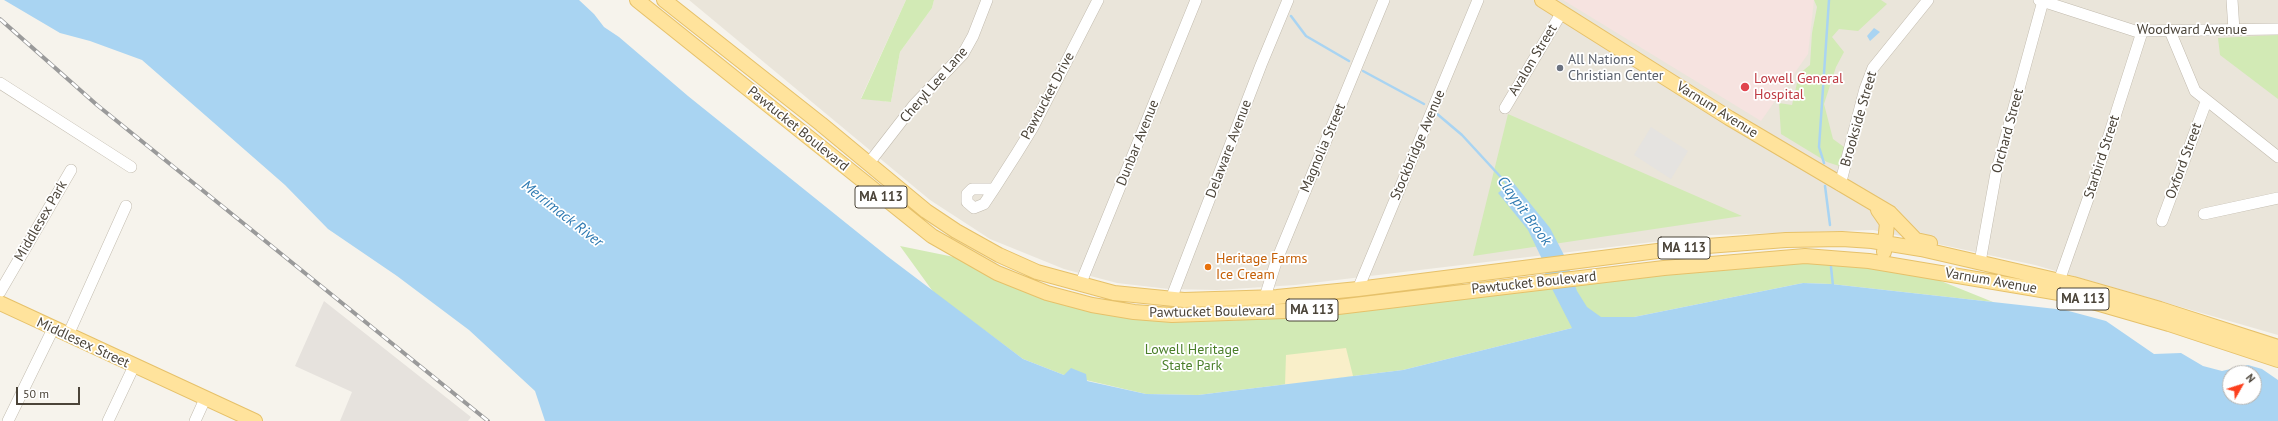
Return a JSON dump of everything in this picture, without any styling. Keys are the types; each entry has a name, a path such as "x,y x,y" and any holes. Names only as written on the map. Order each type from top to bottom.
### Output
{"main road":[{"name":"Pawtucket Boulevard","path":"637,0 932,236 997,273 1069,300 1116,310 1152,314 1225,314 1313,310 1575,278 1786,257 1838,258 1883,263"},
{"name":"Pawtucket Boulevard","path":"664,0 869,162 926,211 978,244 1021,266 1080,285 1114,293 1171,299 1214,300 1266,297 1358,289 1681,248 1786,240 1842,239 1886,244"},
{"name":"Varnum Avenue","path":"1542,0 1679,87 1890,214 1916,240 1946,246 1974,256 1980,262"},
{"name":"Varnum Avenue","path":"1872,204 1884,216 1887,223 1883,263 2065,294 2169,324 2278,360"},
{"path":"1886,244 1898,235 1900,224"},
{"name":"Varnum Avenue","path":"1886,244 1980,262 2059,281 2160,309 2278,347"},
{"name":"Middlesex Street","path":"0,303 68,336 255,421"}],"street":[{"name":"Cheryl Lee Lane","path":"869,162 914,105 963,54 973,36 987,0"},
{"name":"Pawtucket Drive","path":"994,189 1033,127 1098,0"},
{"name":"Dunbar Avenue","path":"1080,285 1196,0"},
{"name":"Delaware Avenue","path":"1171,299 1288,0"},
{"name":"Magnolia Street","path":"1266,297 1276,262 1384,0"},
{"name":"Stockbridge Avenue","path":"1358,289 1478,0"},
{"name":"Brookside Street","path":"1840,185 1865,89 1873,68 1928,0"},
{"name":"Woodward Avenue","path":"2041,0 2124,28 2142,32 2278,29"},
{"name":"Orchard Street","path":"1980,262 1996,173 2041,0"},
{"path":"2232,0 2234,30"},
{"name":"Avalon Street","path":"1504,108 1562,12"},
{"path":"2170,31 2192,85 2206,102 2278,157"},
{"name":"Starbird Street","path":"2059,281 2095,179 2142,32"},
{"path":"0,83 131,167"},
{"name":"Oxford Street","path":"2162,221 2206,102"},
{"name":"Middlesex Park","path":"0,292 70,170"},
{"path":"2204,214 2278,198"},
{"path":"68,336 126,206"},
{"path":"8,421 53,329"},
{"path":"108,421 134,366"},
{"path":"195,421 206,399"}],"shaded area":[{"path":"689,0 906,0 861,98 891,102 900,52 932,8 934,0 2278,0 2278,335 2035,265 1873,230 1711,235 1295,285 1217,290 1169,289 1117,283 1064,269 990,239 930,200"},
{"name":"Lowell General Hospital","path":"1563,0 1814,0 1808,54 1761,121"},
{"path":"1651,127 1688,151 1671,179 1634,155"},
{"path":"324,301 471,417 468,421 340,421 352,392 295,366"}],"green space":[{"path":"906,0 934,0 932,8 900,52 891,102 861,99"},
{"path":"1814,0 1881,0 1887,4 1858,31 1839,29 1832,37 1844,52 1836,67 1824,104 1833,139 1844,147 1839,166 1827,162 1781,134 1779,103 1792,105 1799,74 1810,65 1812,33 1817,7"},
{"path":"2278,35 2278,99 2220,55 2218,38"},
{"path":"1508,114 1742,216 1473,256"},
{"name":"Lowell Heritage State Park","path":"900,246 954,257 1010,285 1059,303 1140,320 1220,321 1299,317 1733,266 1814,261 1884,269 1931,277 1993,302 1831,284 1803,283 1634,317 1601,317 1572,328 1403,370 1198,395 1146,394 1064,375 1023,359 934,293"}],"sand":[{"path":"1346,348 1353,376 1285,385 1286,355"}],"water":[{"name":"Merrimack River","path":"4,0 579,0 594,14 604,27 619,37 688,96 887,256 1023,359 1064,375 1071,368 1086,374 1087,381 1146,394 1198,395 1403,370 1572,328 1546,277 1541,257 1528,230 1498,193 1512,181 1550,228 1565,257 1577,291 1587,307 1601,317 1634,317 1803,283 1831,284 2065,310 2106,321 2154,354 2181,353 2203,366 2222,371 2222,405 2262,405 2262,369 2278,380 2278,421 545,421 535,391 469,330 397,276 328,229 285,185 142,60 90,41 60,33"},
{"path":"1874,28 1880,32 1870,41 1867,36"}],"waterway":[{"path":"1824,163 1819,147 1829,0"},
{"name":"Claypit Brook","path":"1291,16 1306,36 1349,61"},
{"name":"Claypit Brook","path":"1363,71 1424,104"},
{"name":"Claypit Brook","path":"1436,113 1462,135 1509,186"},
{"path":"1825,186 1830,225"},
{"path":"1831,267 1833,286"}],"railway":[{"path":"0,19 97,105 488,421"}],"place":[{"name":"All Nations Christian Center","path":"1560,68"},
{"name":"Lowell General Hospital","path":"1745,87"},
{"name":"Heritage Farms Ice Cream","path":"1208,267"}]}
